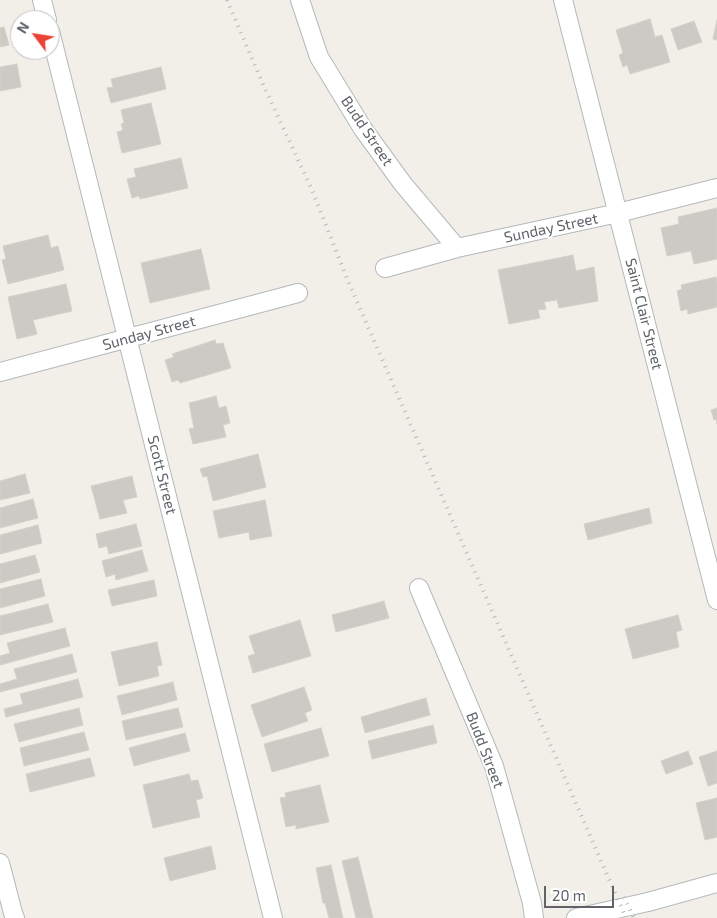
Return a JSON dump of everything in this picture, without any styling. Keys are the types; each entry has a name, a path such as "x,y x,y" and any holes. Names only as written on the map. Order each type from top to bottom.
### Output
{"street":[{"name":"Budd Street","path":"300,0 319,57 363,129 403,184 457,248"},
{"name":"Saint Clair Street","path":"563,0 717,600"},
{"name":"Saint Clair Street","path":"571,27 578,0"},
{"name":"Scott Street","path":"57,60 273,918"},
{"name":"Sunday Street","path":"384,268 457,248 618,213 717,188"},
{"name":"Sunday Street","path":"0,372 298,293"},
{"name":"Budd Street","path":"419,588 494,766 532,903 534,918"},
{"path":"0,863 13,916"},
{"path":"576,918 648,902 717,883"}],"building":[{"path":"650,19 655,37 662,35 670,62 630,74 627,65 623,67 619,55 623,53 616,30"},
{"path":"717,20 717,40 713,39"},
{"path":"694,21 702,42 678,50 671,29"},
{"path":"4,27 9,45 0,47 0,28"},
{"path":"17,64 21,87 0,91 0,67"},
{"path":"161,67 166,89 111,103 107,88 113,87 111,79"},
{"path":"151,103 161,144 122,153 117,132 123,130 121,124 124,123 121,110"},
{"path":"181,158 188,188 140,199 139,196 132,198 127,179 136,177 134,169"},
{"path":"717,208 717,259 694,264 691,251 667,256 661,228 679,224 678,217"},
{"path":"48,235 51,248 58,246 64,270 8,284 2,260 6,259 3,246"},
{"path":"201,249 210,289 150,303 141,263"},
{"path":"573,255 576,271 594,267 598,301 559,308 557,300 544,302 546,309 538,310 540,318 509,324 498,270"},
{"path":"716,277 717,307 688,314 687,309 681,311 677,291 682,289 681,285"},
{"path":"66,284 72,311 33,320 37,334 17,339 8,297"},
{"path":"215,340 216,344 223,343 231,368 180,383 178,380 172,382 165,360 174,357 172,354"},
{"path":"216,396 219,408 226,406 230,423 223,425 226,437 193,444 189,429 194,428 189,403"},
{"path":"717,408 717,424 711,410"},
{"path":"258,454 266,487 213,501 207,476 203,477 200,469"},
{"path":"25,474 30,493 0,500 0,481"},
{"path":"132,476 137,497 123,500 127,513 100,519 91,486"},
{"path":"33,499 38,518 0,528 0,508"},
{"path":"265,500 272,536 250,540 249,532 219,538 213,511"},
{"path":"649,508 652,523 588,540 584,524"},
{"path":"136,524 142,546 109,554 107,546 99,548 96,534"},
{"path":"38,525 42,543 0,554 0,535"},
{"path":"142,550 148,571 116,580 115,574 106,577 102,561"},
{"path":"35,555 40,572 0,583 0,564"},
{"path":"41,579 45,596 0,608 0,589"},
{"path":"154,580 157,596 112,606 108,590"},
{"path":"384,601 389,618 336,632 332,615"},
{"path":"48,604 53,622 0,635 0,616"},
{"path":"678,615 682,630 676,632 679,647 633,659 625,629"},
{"path":"300,620 311,656 253,673 248,656 255,654 249,636"},
{"path":"65,628 70,646 0,665 0,656 10,653 7,643"},
{"path":"157,642 162,665 157,666 159,676 119,686 111,652"},
{"path":"72,654 77,672 0,692 0,684 17,679 14,669"},
{"path":"78,679 83,697 6,717 4,709 23,704 20,694"},
{"path":"173,682 177,700 122,715 117,696"},
{"path":"304,687 312,710 305,713 308,721 262,737 251,705"},
{"path":"426,698 430,715 365,733 361,717"},
{"path":"79,708 83,725 19,742 14,724"},
{"path":"178,708 183,727 126,740 122,721"},
{"path":"433,725 437,743 372,759 368,741"},
{"path":"321,728 329,756 272,772 264,744"},
{"path":"84,732 89,750 24,766 20,748"},
{"path":"185,733 190,751 134,766 129,748"},
{"path":"688,751 693,764 666,774 661,761"},
{"path":"717,751 717,783 708,786 699,757"},
{"path":"90,758 95,776 30,792 26,774"},
{"path":"189,774 191,781 198,780 203,798 196,800 200,817 153,828 143,785"},
{"path":"320,785 329,822 296,829 296,825 286,827 280,798 286,797 285,793"},
{"path":"717,798 717,837 705,840 696,803"},
{"path":"211,846 216,869 170,881 164,858"},
{"path":"358,857 373,918 356,918 342,861"},
{"path":"331,865 343,918 329,918 325,903 323,903 316,868"}],"railway":[{"path":"227,0 262,82 312,190 348,281 626,918"},
{"path":"624,897 634,918"}]}
